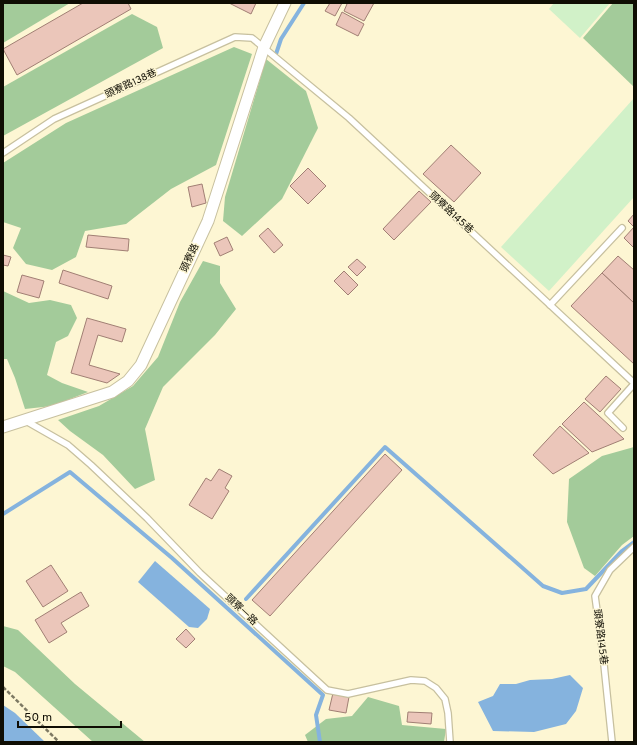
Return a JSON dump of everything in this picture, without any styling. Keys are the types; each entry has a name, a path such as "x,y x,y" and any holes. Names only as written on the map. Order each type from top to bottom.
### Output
{"street":[{"name":"頭寮路","path":"3,427 26,421 112,392 128,381 141,365 208,221 264,47 285,3"}],"lane":[{"name":"頭寮路138巷","path":"3,153 54,119 235,37 252,38 264,47"},
{"name":"頭寮路145巷","path":"264,47 349,118 634,383"},
{"path":"550,306 622,228"},
{"path":"623,428 608,413 634,383"},
{"name":"頭寮一路","path":"26,421 68,445 91,465 147,518 200,572 327,690 348,694 411,680 425,681 436,688 445,700 448,713 450,742"},
{"name":"頭寮路145巷","path":"612,742 595,596 610,570 634,546"}],"path":[{"path":"3,687 60,742"}],"green space":[{"path":"3,3 70,3 3,43"},
{"path":"554,3 610,3 580,38 549,9"},
{"path":"613,3 634,3 634,87 583,38"},
{"path":"132,14 157,27 163,48 3,136 3,87"},
{"path":"234,47 252,54 216,165 171,189 126,224 85,231 76,257 52,270 26,264 13,248 21,228 3,222 3,163 66,123"},
{"path":"266,59 306,91 318,128 282,199 242,236 223,221 225,197"},
{"path":"634,98 634,197 549,291 501,247"},
{"path":"203,261 220,266 220,283 236,309 215,335 163,387 145,429 155,480 135,489 103,455 70,431 58,420 99,406 133,386 158,357 180,302"},
{"path":"3,291 29,303 50,300 71,305 77,318 68,336 56,342 47,375 62,383 88,392 52,406 25,409 7,359 3,359"},
{"path":"634,447 634,536 622,545 595,576 584,568 567,522 569,479 602,456"},
{"path":"3,626 18,630 75,684 145,742 93,742 15,672 3,666"},
{"path":"368,697 399,706 402,725 446,729 444,742 308,742 305,735 326,719 352,716"}],"water":[{"path":"155,561 210,609 207,619 198,628 189,627 138,582"},
{"path":"570,675 583,688 576,711 566,724 534,732 493,731 478,702 493,696 500,684 516,684 530,680 552,679"},
{"path":"3,705 15,713 45,742 3,742"}],"building":[{"path":"83,3 128,3 131,9 17,75 3,49"},
{"path":"229,3 256,3 251,14"},
{"path":"330,3 342,3 335,16 325,11"},
{"path":"345,3 374,3 364,21 344,11 347,4"},
{"path":"342,12 364,24 358,36 336,25"},
{"path":"451,145 481,173 454,202 423,174"},
{"path":"308,168 326,186 308,204 290,186"},
{"path":"202,184 206,203 192,207 188,187"},
{"path":"419,191 431,202 394,240 383,229"},
{"path":"634,214 634,227 628,221"},
{"path":"634,227 634,248 624,238"},
{"path":"268,228 283,245 274,253 259,236"},
{"path":"88,235 129,239 128,251 86,247"},
{"path":"227,237 233,250 220,256 214,243"},
{"path":"3,255 11,257 8,266 3,265"},
{"path":"618,256 634,270 634,303 602,273"},
{"path":"357,259 366,267 357,276 348,267"},
{"path":"63,270 112,286 108,299 59,283"},
{"path":"344,271 358,285 348,295 334,281"},
{"path":"602,273 634,303 634,364 571,306"},
{"path":"22,275 44,281 39,298 17,292"},
{"path":"87,318 126,329 122,342 98,335 89,365 120,374 107,383 71,373"},
{"path":"606,376 621,389 600,412 585,399"},
{"path":"584,402 624,439 592,452 562,424"},
{"path":"560,426 589,453 553,474 533,455"},
{"path":"385,454 402,470 270,616 252,600"},
{"path":"219,469 232,476 225,488 229,491 212,519 189,505 206,478 211,481"},
{"path":"51,565 68,591 43,607 26,581"},
{"path":"81,592 89,606 61,623 67,632 49,643 35,620"},
{"path":"186,629 195,639 186,648 176,639"},
{"path":"333,693 349,697 346,713 329,710"},
{"path":"408,712 432,713 431,724 407,722"}],"waterway":[{"path":"276,54 281,39 304,3"},
{"path":"246,599 385,447 543,586 562,593 586,589 622,551 634,542"},
{"path":"3,514 70,472 172,558 323,695 316,715 320,742"}]}
